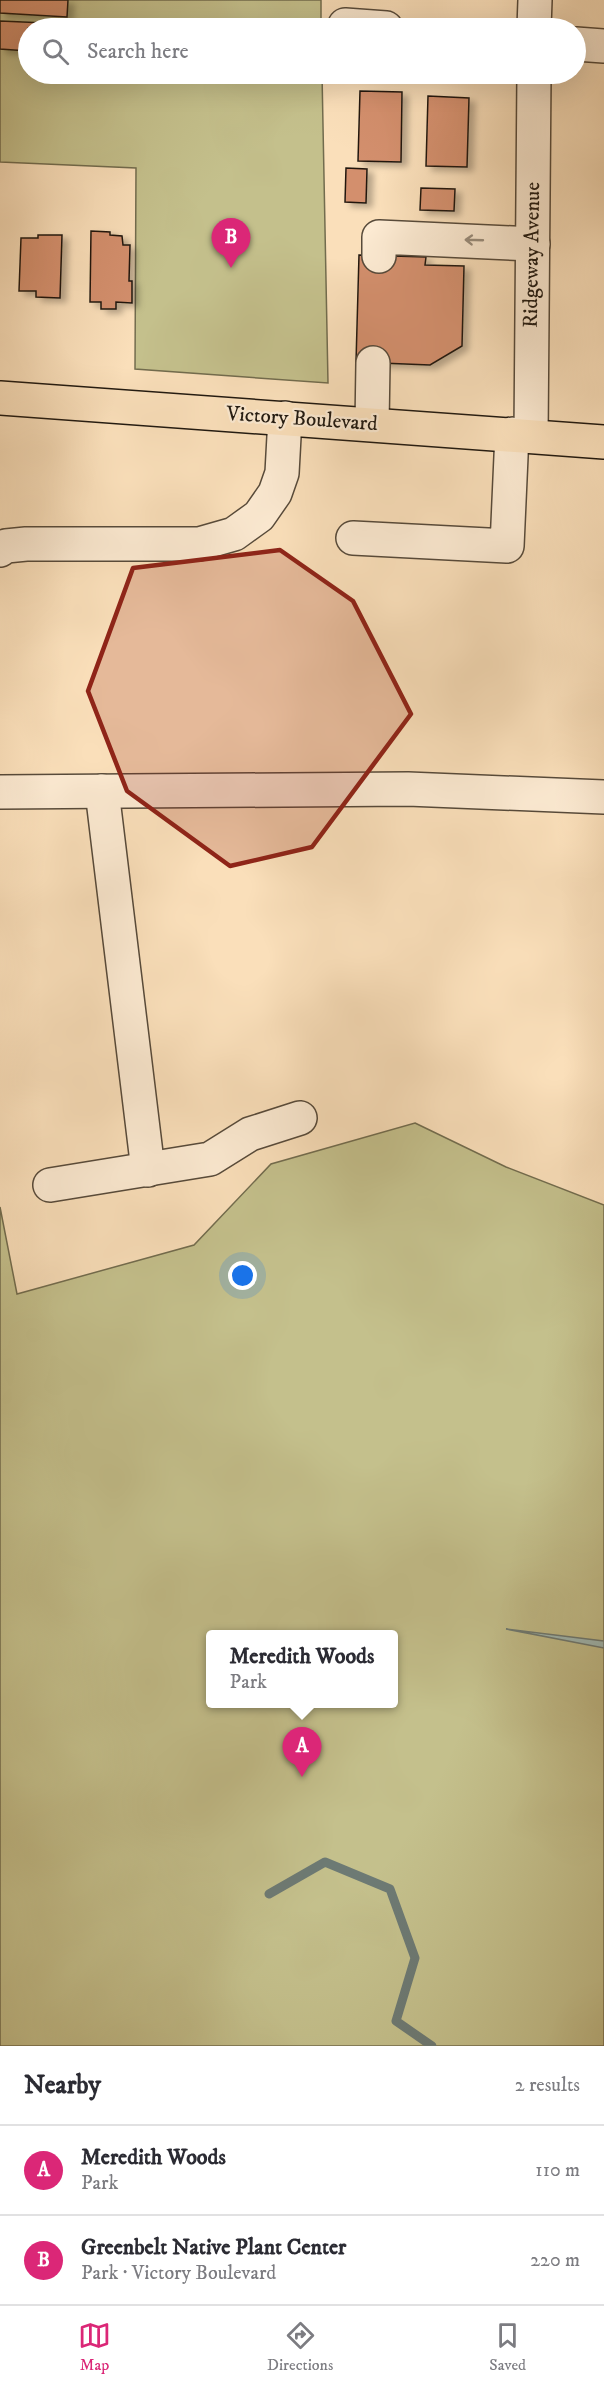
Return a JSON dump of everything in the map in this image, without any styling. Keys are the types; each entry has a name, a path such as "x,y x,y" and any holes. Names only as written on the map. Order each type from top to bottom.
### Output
{"main road":[{"name":"Victory Boulevard","path":"0,398 604,442"}],"street":[{"path":"534,18 535,0"},
{"path":"586,45 604,46"},
{"name":"Ridgeway Avenue","path":"353,538 507,546 521,435 532,244 534,84"},
{"path":"379,256 379,237 532,244"},
{"path":"372,424 373,363"},
{"path":"0,550 6,546 26,544 200,544 234,534 259,516 275,493 282,473 285,418"},
{"path":"0,792 408,789 604,797"},
{"path":"102,791 147,1170"},
{"path":"50,1185 210,1159 250,1134 300,1118"}],"highlighted area":[{"path":"280,550 353,601 411,714 312,847 230,866 127,791 88,691 133,568"}],"shaded area":[{"path":"0,0 321,0 321,18 18,18 18,84 322,84 328,383 135,369 136,168 0,162"},
{"path":"415,1123 506,1167 604,1205 604,2046 0,2046 0,1207 17,1294 194,1245 271,1164"}],"water":[{"path":"506,1629 604,1641 604,1648"}],"building":[{"path":"0,0 68,0 67,17 0,13"},
{"path":"0,21 18,22 18,50 0,49"},
{"path":"360,91 402,92 401,162 358,161"},
{"path":"428,96 469,98 467,167 426,166"},
{"path":"346,168 367,169 366,203 345,202"},
{"path":"421,188 455,189 454,211 420,210"},
{"path":"91,231 110,232 110,235 122,236 123,245 130,245 129,281 132,281 132,303 116,302 116,309 101,309 101,302 90,302"},
{"path":"38,235 62,235 60,298 36,297 36,291 19,291 21,238 38,238"},
{"path":"359,255 426,257 425,265 464,266 462,346 430,365 356,362"}],"waterway":[{"path":"269,1894 325,1862 390,1889 415,1958 396,2021 432,2046"}],"place":[{"name":"Greenbelt Native Plant Center","path":"231,268"},
{"name":"Meredith Woods","path":"302,1777"}]}
